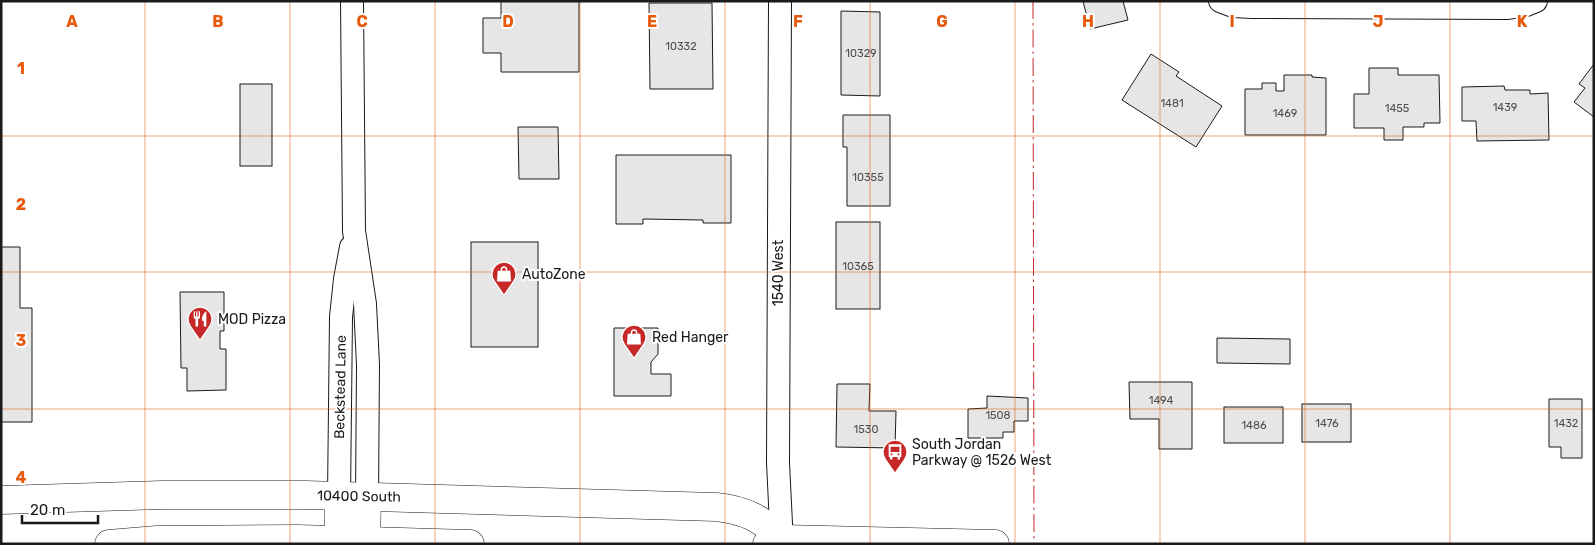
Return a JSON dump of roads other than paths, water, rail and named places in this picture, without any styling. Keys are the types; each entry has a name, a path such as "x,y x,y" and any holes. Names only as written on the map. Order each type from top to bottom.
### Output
{"main road":[{"name":"10400 South","path":"1,500 162,495 367,496 716,507 734,508 750,514 772,528 777,542"},
{"name":"Beckstead Lane","path":"340,496 353,542"},
{"name":"Beckstead Lane","path":"353,542 367,496"},
{"path":"109,544 157,540 298,539 470,544"},
{"path":"777,542 995,544"}],"street":[{"name":"Beckstead Lane","path":"352,1 354,231 367,334 367,496"},
{"name":"1540 West","path":"777,542 780,1"},
{"path":"1220,1 1233,6 1252,7 1498,8 1526,5 1536,1"},
{"name":"Beckstead Lane","path":"340,496 341,317 345,279 354,231"}],"place":[{"name":"AutoZone","path":"504,295"},
{"name":"MOD Pizza","path":"200,340"},
{"name":"Red Hanger","path":"634,358"},
{"name":"South Jordan Parkway @ 1526 West","path":"895,473"}]}
